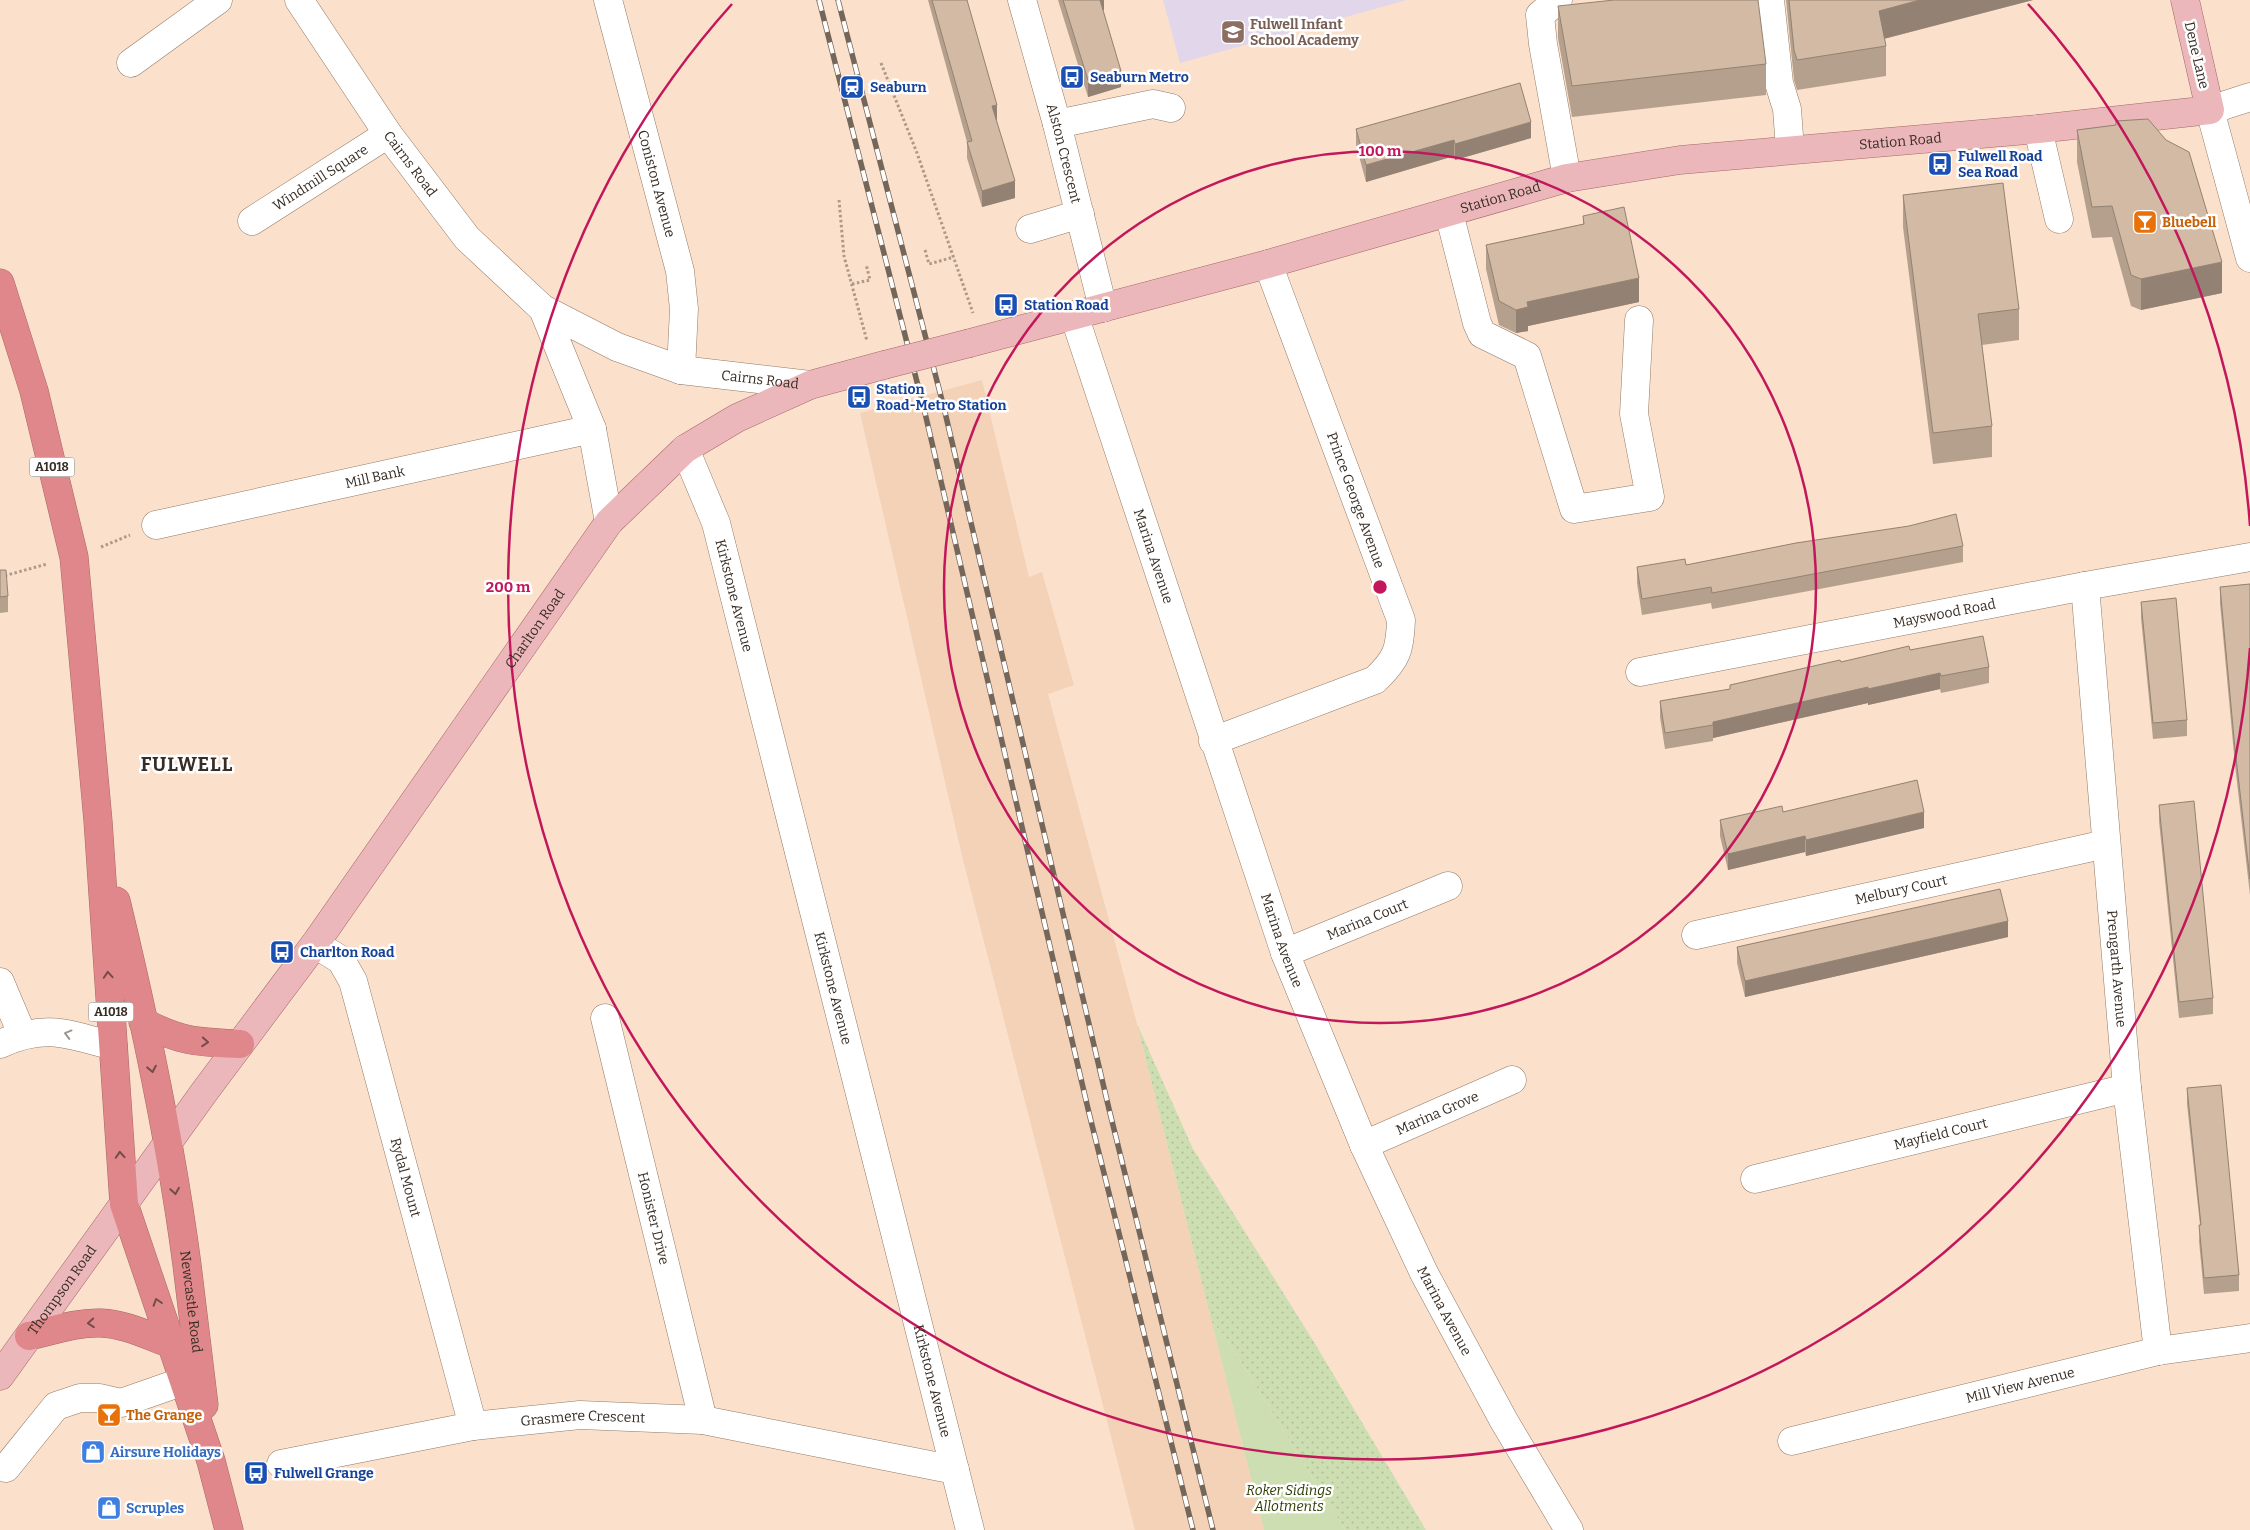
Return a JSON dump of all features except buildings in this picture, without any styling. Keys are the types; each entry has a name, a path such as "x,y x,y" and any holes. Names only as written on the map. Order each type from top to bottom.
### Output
{"highway":[{"name":"A1018","path":"0,283 34,391 74,557 98,821 124,1204"},
{"name":"A1018","path":"98,821 137,988 142,1022 167,1143"},
{"path":"142,1022 169,1036 189,1041 240,1044"},
{"name":"Newcastle Road","path":"167,1143 187,1264 211,1461"},
{"name":"Newcastle Road","path":"124,1204 211,1461 230,1530"},
{"path":"28,1336 102,1322 124,1327 171,1344"}],"main road":[{"name":"Dene Lane","path":"2184,0 2210,110"},
{"name":"Station Road","path":"810,385 1268,264 1567,178 1680,160 2038,129 2210,110"},
{"name":"Charlton Road","path":"124,1204 315,944 609,522 685,449 737,418 810,385"},
{"name":"Thompson Road","path":"0,1376 124,1204"}],"street":[{"path":"130,63 218,0"},
{"name":"Cairns Road","path":"298,0 388,134 467,238 543,309 617,348 681,370 810,385"},
{"name":"Coniston Avenue","path":"608,0 680,271 684,309 681,370"},
{"name":"Alston Crescent","path":"1022,0 1057,124 1104,308"},
{"path":"1558,0 1540,14 1543,44 1567,178"},
{"path":"1770,0 1779,83 1787,109 1790,150"},
{"path":"2249,248 2210,110 2250,97"},
{"path":"1057,124 1153,104 1170,108"},
{"path":"2038,129 2059,219"},
{"name":"Windmill Square","path":"252,221 388,134"},
{"path":"1449,213 1482,334 1528,356 1574,509 1650,498 1634,414 1639,320"},
{"path":"1030,229 1080,214"},
{"name":"Prince George Avenue","path":"1213,741 1375,680 1391,664 1400,646 1401,620 1268,264"},
{"name":"Cairns Road","path":"543,309 592,428 609,522"},
{"name":"Marina Avenue","path":"1074,316 1213,741 1285,953 1364,1145 1424,1272 1504,1421 1569,1530"},
{"name":"Mill Bank","path":"156,525 592,428"},
{"name":"Kirkstone Avenue","path":"685,449 716,523 970,1530"},
{"name":"Mayswood Road","path":"1640,672 2085,586 2250,557"},
{"name":"Prengarth Avenue","path":"2085,586 2127,1088 2158,1351"},
{"name":"Melbury Court","path":"1696,935 2106,844"},
{"name":"Marina Court","path":"1285,953 1448,886"},
{"name":"Rydal Mount","path":"315,944 341,960 353,981 473,1426"},
{"path":"0,982 7,1035 59,1031 113,1046"},
{"name":"Honister Drive","path":"605,1018 703,1420"},
{"name":"Marina Grove","path":"1364,1145 1512,1080"},
{"name":"Mayfield Court","path":"1755,1179 2127,1088"},
{"name":"Mill View Avenue","path":"1792,1442 2158,1351 2250,1338"},
{"path":"6,1468 56,1406 80,1398 99,1398 121,1403 184,1381"},
{"name":"Grasmere Crescent","path":"282,1464 473,1426 580,1415 703,1420 955,1470"}],"path":[{"path":"881,63 917,153 954,257 976,341"},
{"path":"838,200 844,256 879,367"},
{"path":"925,250 929,264 954,257"},
{"path":"852,284 870,280 866,264"},
{"path":"0,577 74,557 156,525"}],"shaded area":[{"name":"Fulwell Infant School Academy","path":"1163,0 1407,0 1180,63"},
{"path":"982,380 1029,577 1042,572 1074,685 1048,694 1137,1024 1264,1530 1135,1530 963,860 860,413"}],"green space":[{"path":"1137,1024 1193,1149 1314,1342 1426,1530 1345,1530 1225,1336 1212,1323"},
{"name":"Roker Sidings Allotments","path":"1212,1323 1225,1336 1345,1530 1264,1530"}],"railway":[{"path":"819,0 925,413 1089,1113 1193,1530"},
{"path":"838,0 944,408 1109,1109 1213,1530"}],"place":[{"name":"Fulwell Infant School Academy","path":"1233,32"},
{"name":"Seaburn Metro","path":"1072,77"},
{"name":"Seaburn","path":"852,87"},
{"name":"Fulwell Road Sea Road","path":"1940,164"},
{"name":"Bluebell","path":"2145,222"},
{"name":"Station Road","path":"1006,305"},
{"name":"Station Road-Metro Station","path":"859,397"},
{"name":"Charlton Road","path":"282,952"},
{"name":"The Grange","path":"109,1415"},
{"name":"Airsure Holidays","path":"93,1452"},
{"name":"Fulwell Grange","path":"256,1473"},
{"name":"Scruples","path":"109,1508"}],"district":[{"name":"FULWELL","path":"187,764"}]}
